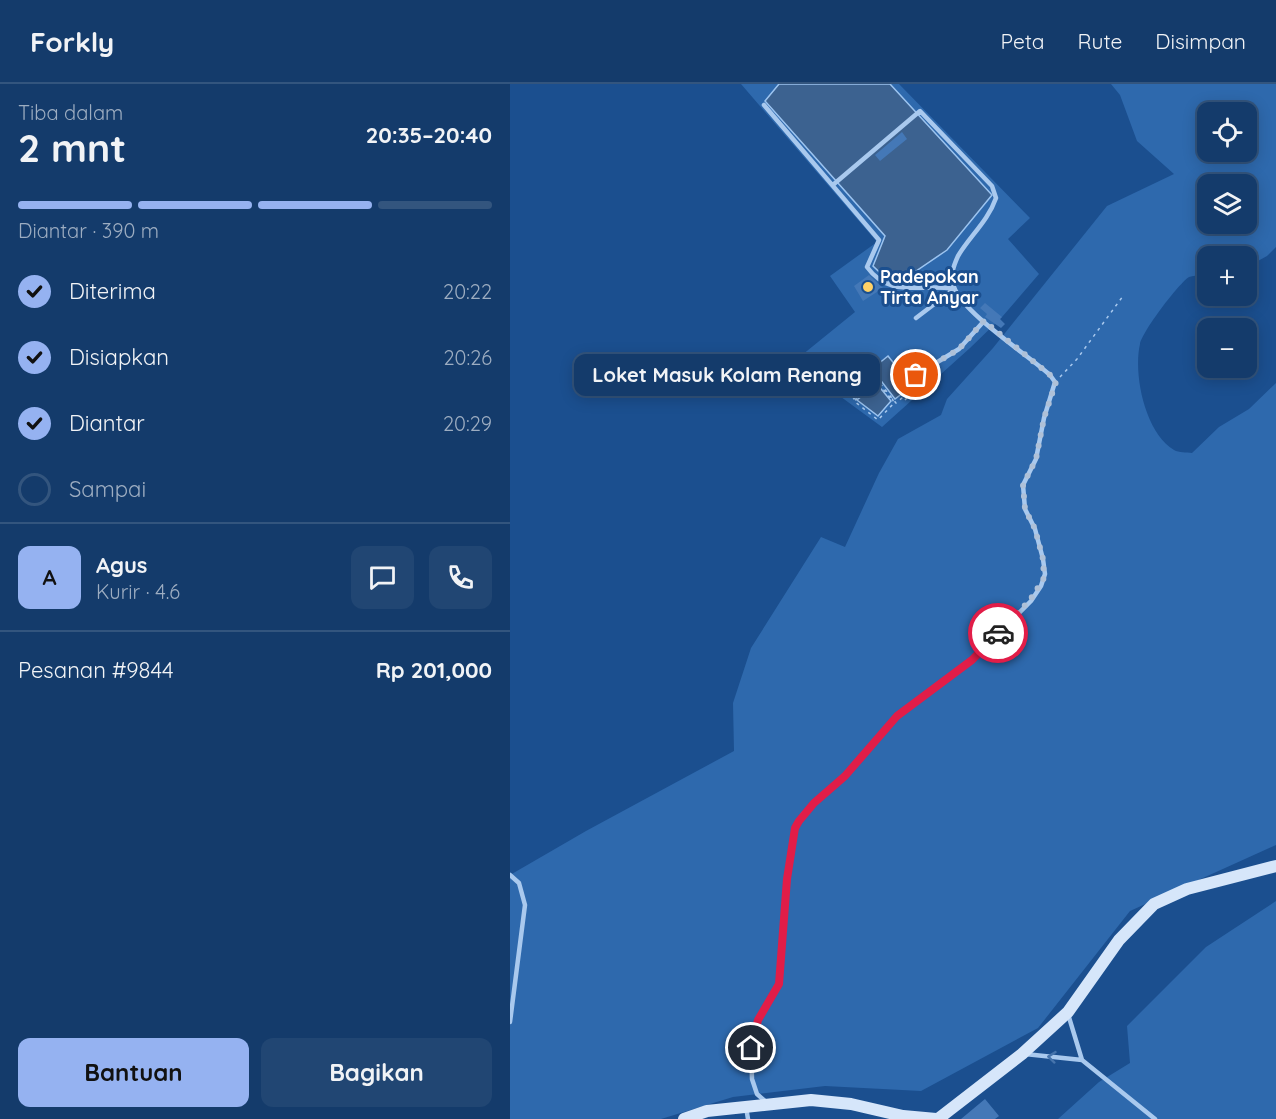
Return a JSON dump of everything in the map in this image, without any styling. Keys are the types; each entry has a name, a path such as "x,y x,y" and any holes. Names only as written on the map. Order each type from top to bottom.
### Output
{"main road":[{"path":"684,1119 707,1111 767,1103 831,1101 903,1116 937,1119 1022,1054 1068,1012 1119,940 1154,904 1187,889 1276,866"}],"lane":[{"path":"764,105 834,184 879,240 867,267 884,284 897,288 937,286 954,290"},
{"path":"767,1103 757,1094 752,1079 751,1048 758,1020 779,984 787,879 795,828 808,808 845,776 897,716 972,660 1030,600 1041,586 1045,574 1035,529 1025,512 1023,485 1036,459 1044,418 1056,382 970,309 954,290 951,272 958,256 991,213 996,198 992,186 919,112 834,184"},
{"path":"916,318 954,290"},
{"path":"916,375 959,349 984,321"},
{"path":"510,875 517,880 525,900 510,1022"},
{"path":"1068,1012 1082,1060"},
{"path":"1022,1054 1082,1060 1155,1119"},
{"path":"746,1106 748,1119"}],"path":[{"path":"1056,382 1077,359 1123,296"},
{"path":"871,372 891,398 894,403 878,420 854,401 878,383 891,398 896,403 920,384 921,386 905,400"}],"shaded area":[{"path":"741,84 899,84 1030,218 1008,239 1039,274 1002,317 882,427 837,394 802,355 855,312 830,276 877,242"},
{"path":"779,84 890,84 992,195 947,250 894,286 873,266 885,236 765,101"},
{"path":"1111,84 1276,84 1276,247 1257,262 1257,246 1197,246 1197,276 1189,277 1177,288 1147,329 1140,344 1138,371 1144,402 1155,430 1164,442 1178,452 1192,453 1219,427 1249,409 1276,383 1276,845 1130,911 1038,1028 921,1091 825,1086 733,1097 661,1119 510,1119 510,875 734,751 733,703 751,648 821,537 845,547 879,473 898,439 941,415 947,399 993,348 1107,206 1174,174 1137,141 1120,95"},
{"path":"888,356 912,386 895,399 872,369"},
{"path":"871,373 877,382 854,399 848,389"},
{"path":"877,384 891,401 878,416 857,400"},
{"path":"1276,901 1276,1119 1058,1119 1099,1082 1130,1063 1127,1026 1206,947"}],"building":[{"path":"902,132 907,139 880,161 875,155"},
{"name":"Padepokan Tirta Anyar","path":"869,275 883,288 863,301 854,286"},
{"path":"985,303 1002,317 1000,319 1005,324 1001,328 985,317 987,314 980,308"},
{"path":"928,373 933,381 918,392 910,382"},
{"path":"985,1099 999,1116 995,1119 961,1119"}],"way so far":[{"path":"916,375 959,349 984,321 1056,382 1044,418 1036,459 1023,485 1026,514 1035,529 1045,574 1041,586 1030,600 998,633"}],"place":[{"name":"Padepokan Tirta Anyar","path":"868,287"},
{"name":"Loket Masuk Kolam Renang","path":"916,375"}],"route":[{"path":"751,1048 760,1015 779,984 787,879 795,828 803,814 845,776 897,716 972,660 998,633"}]}
